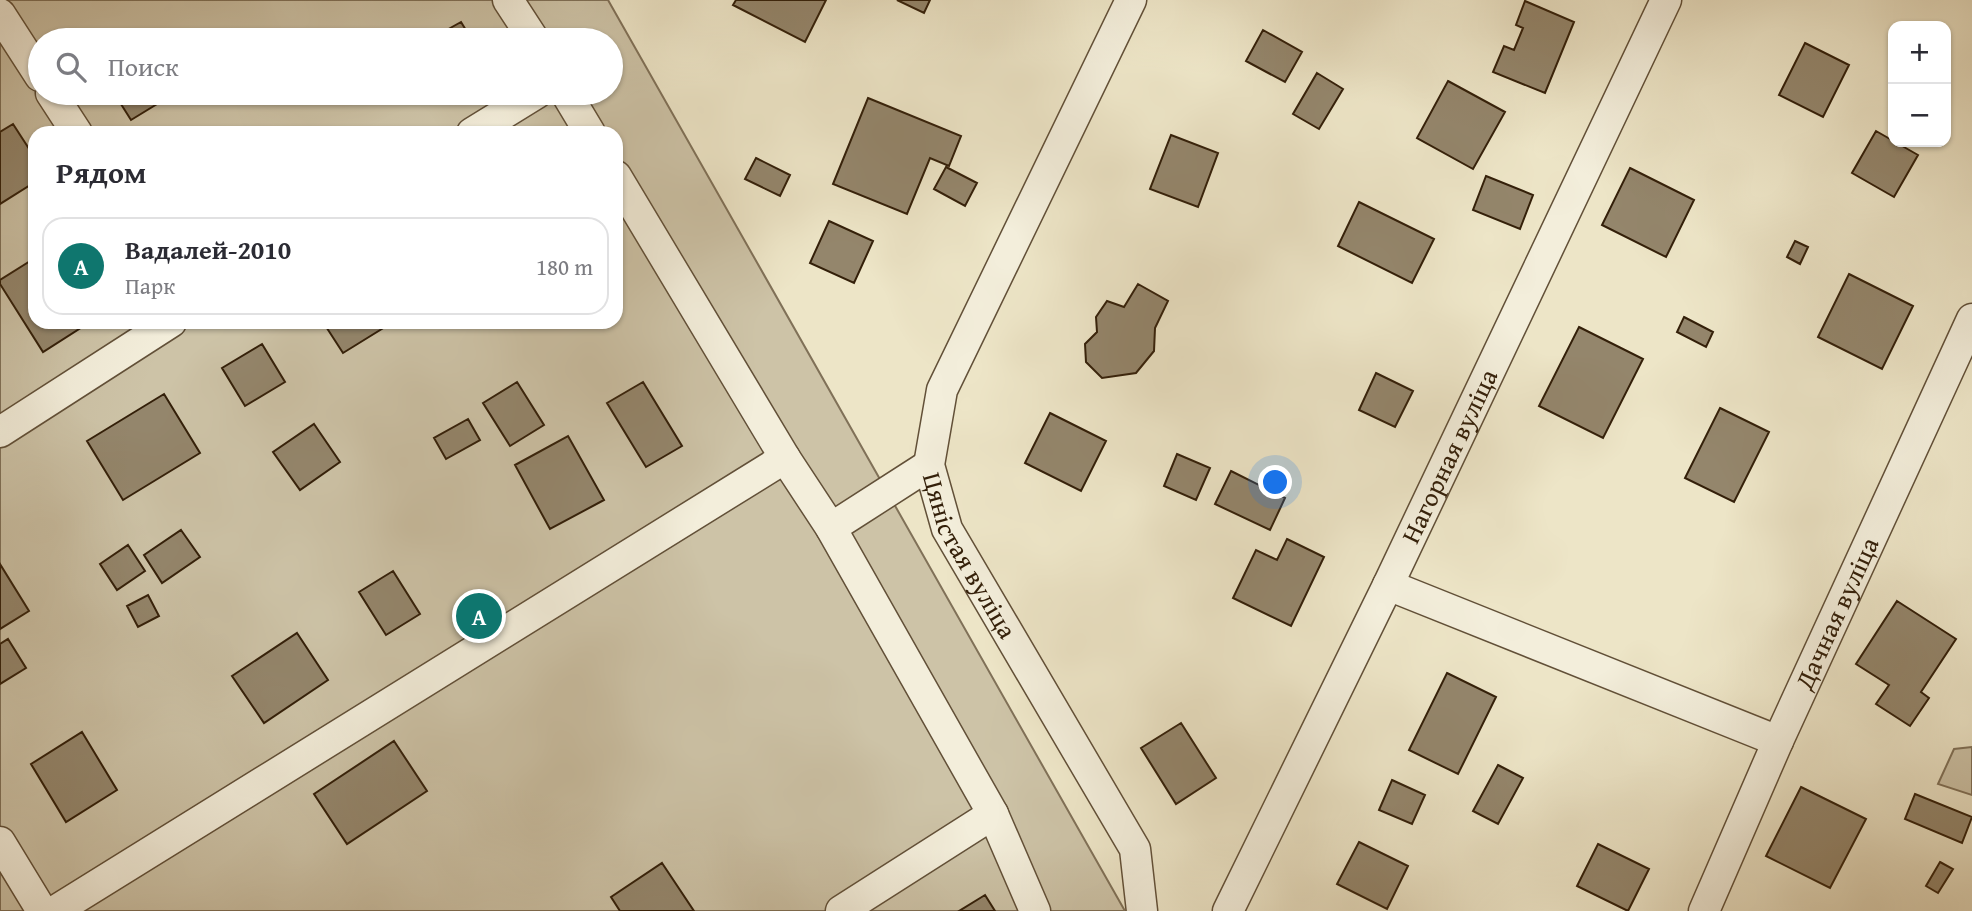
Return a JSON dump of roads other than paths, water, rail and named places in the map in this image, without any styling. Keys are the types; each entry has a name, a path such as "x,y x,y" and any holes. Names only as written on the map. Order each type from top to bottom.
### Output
{"street":[{"path":"509,0 526,28"},
{"name":"Цяністая вуліца","path":"1132,0 942,390 929,465 947,529 1135,849 1142,911"},
{"name":"Нагорная вуліца","path":"1228,911 1388,585 1666,0"},
{"path":"0,14 28,57"},
{"path":"59,105 73,126"},
{"path":"483,126 518,105"},
{"path":"573,105 586,126"},
{"path":"623,188 785,458 831,528 993,814 1035,911"},
{"name":"Дачная вуліца","path":"1704,911 1778,741 1972,319"},
{"path":"0,432 161,329"},
{"path":"55,911 785,458"},
{"path":"831,528 929,465"},
{"path":"1388,585 1778,741"},
{"path":"841,911 993,814"},
{"path":"0,842 42,911"}],"place":[{"name":"Вадалей-2010","path":"479,616"}]}
